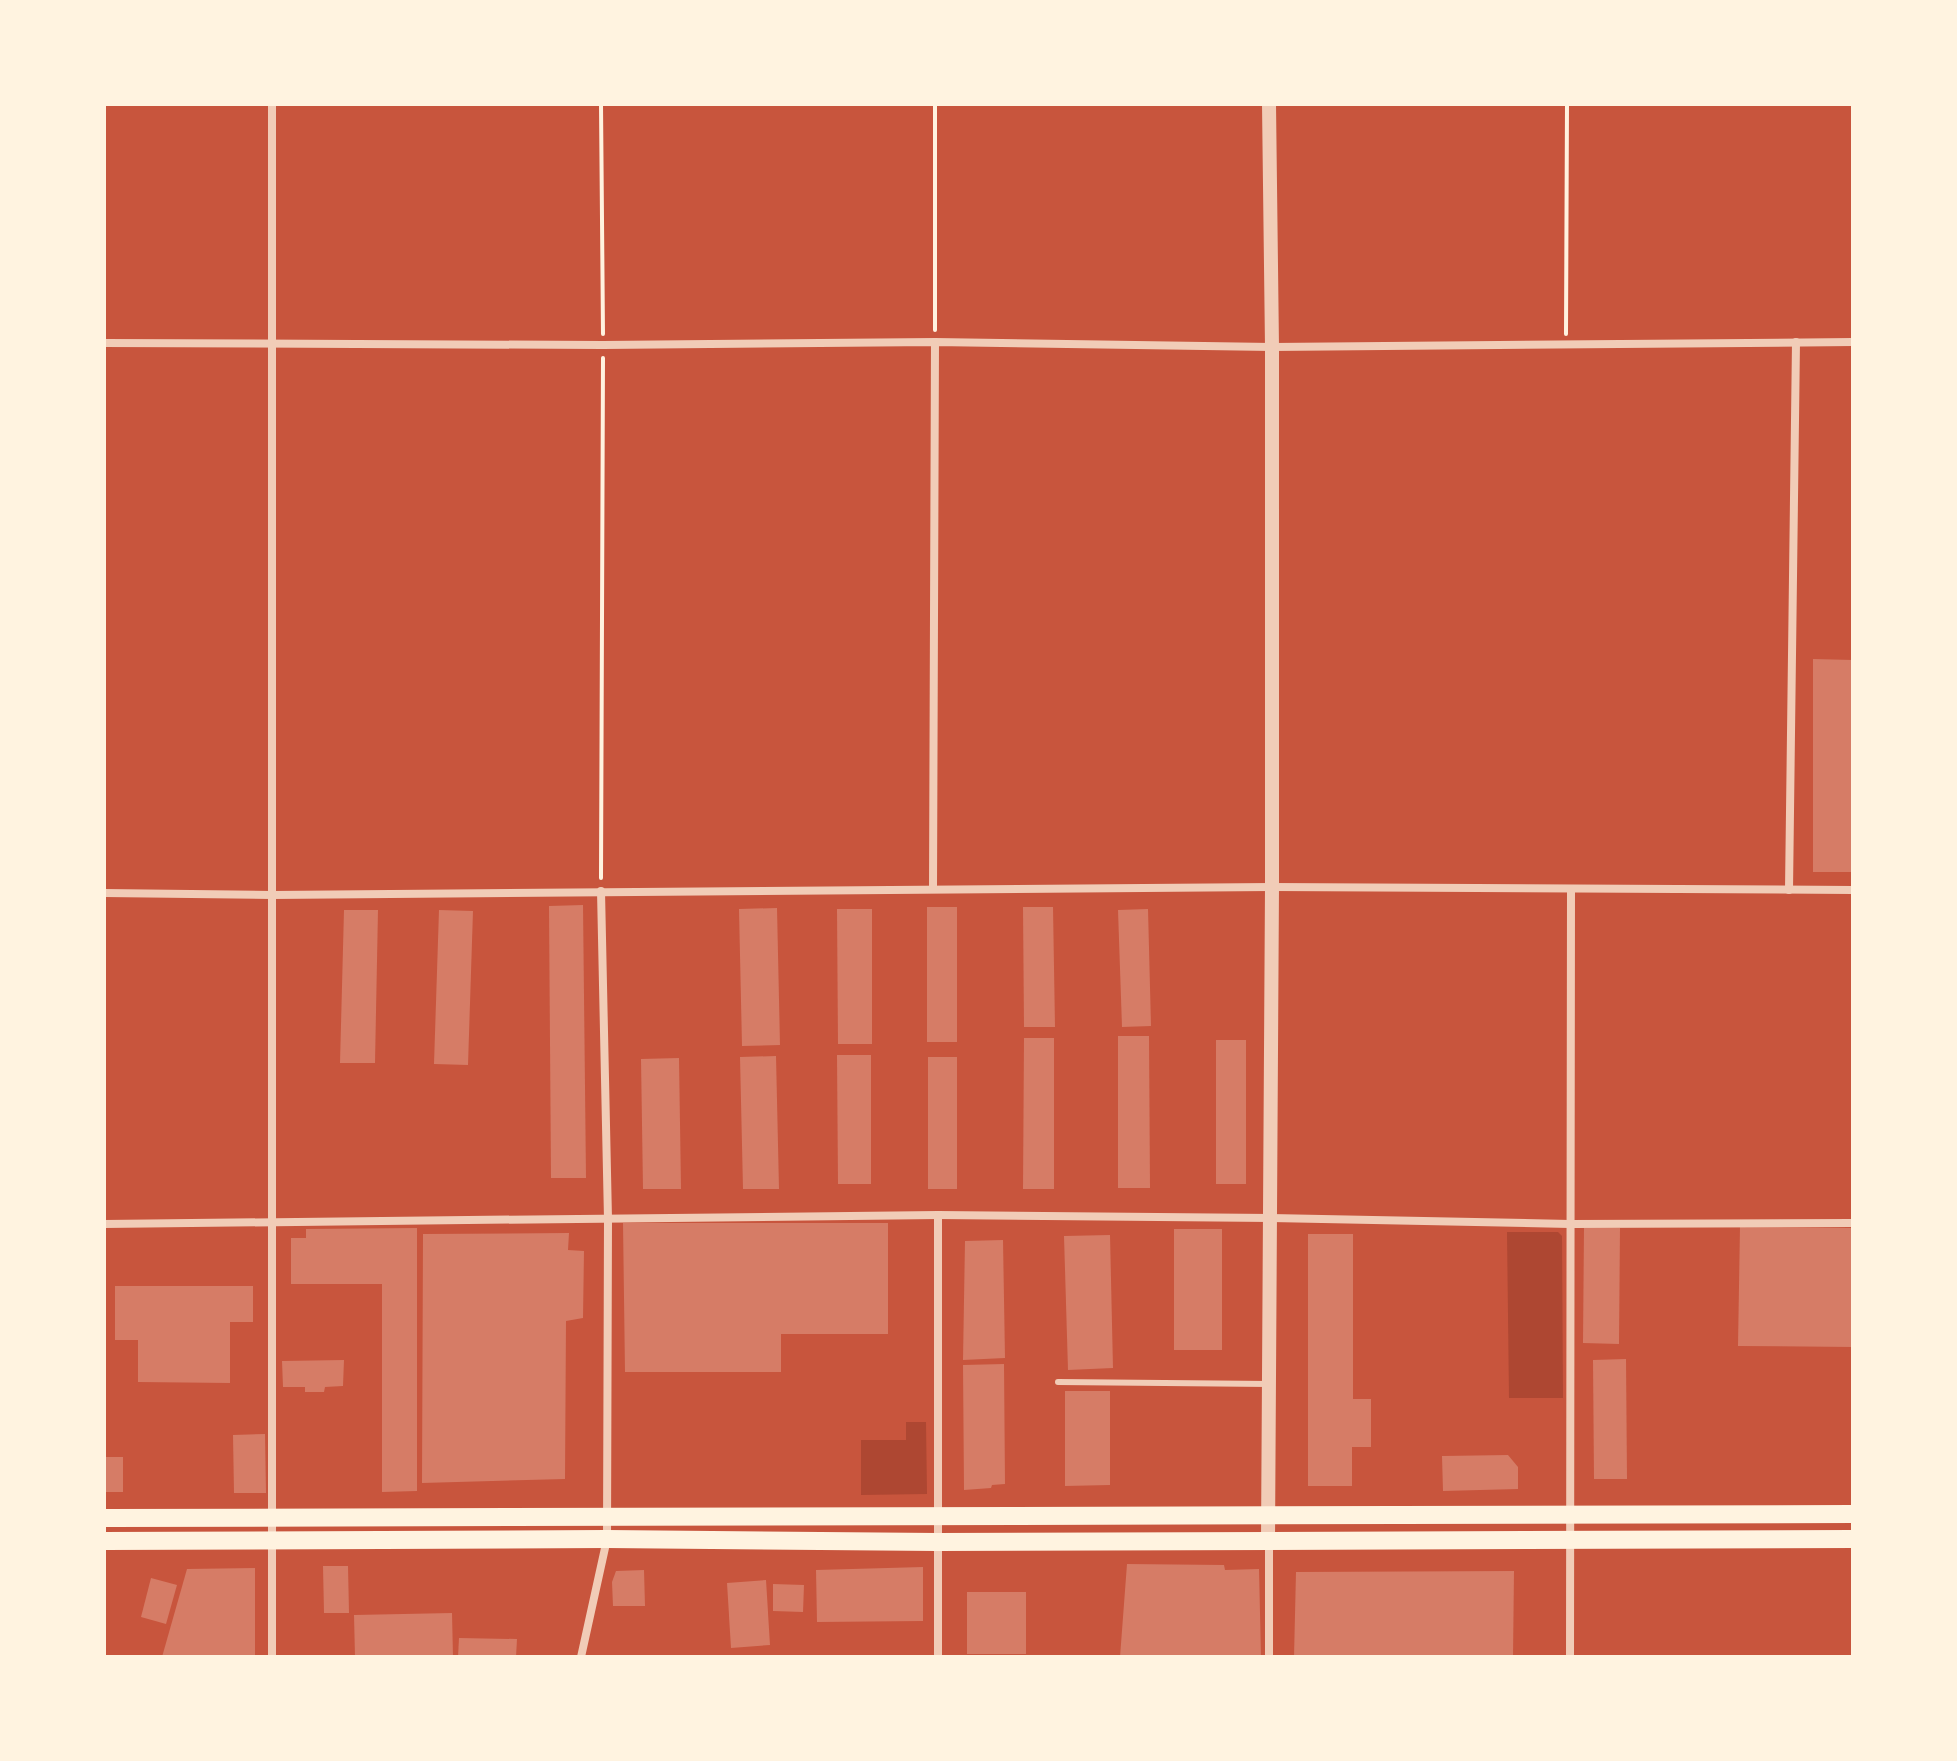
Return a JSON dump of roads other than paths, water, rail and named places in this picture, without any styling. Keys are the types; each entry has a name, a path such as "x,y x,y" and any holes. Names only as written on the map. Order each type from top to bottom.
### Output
{"highway":[{"path":"104,1518 1853,1514"},
{"path":"104,1541 1853,1539"}],"street":[{"path":"272,104 272,1657"},
{"path":"1269,104 1272,347 1269,1657"},
{"path":"104,343 603,345 935,342 1272,347 1853,342"},
{"path":"933,889 935,342"},
{"path":"1789,890 1796,342"},
{"path":"104,893 272,895 1272,887 1853,890"},
{"path":"1570,1657 1571,889"},
{"path":"581,1657 607,1539 608,1219 601,891"},
{"path":"938,1215 938,1657"},
{"path":"104,1224 938,1215 1570,1224 1853,1223"}],"lane":[{"path":"1058,1382 1270,1384"}]}
